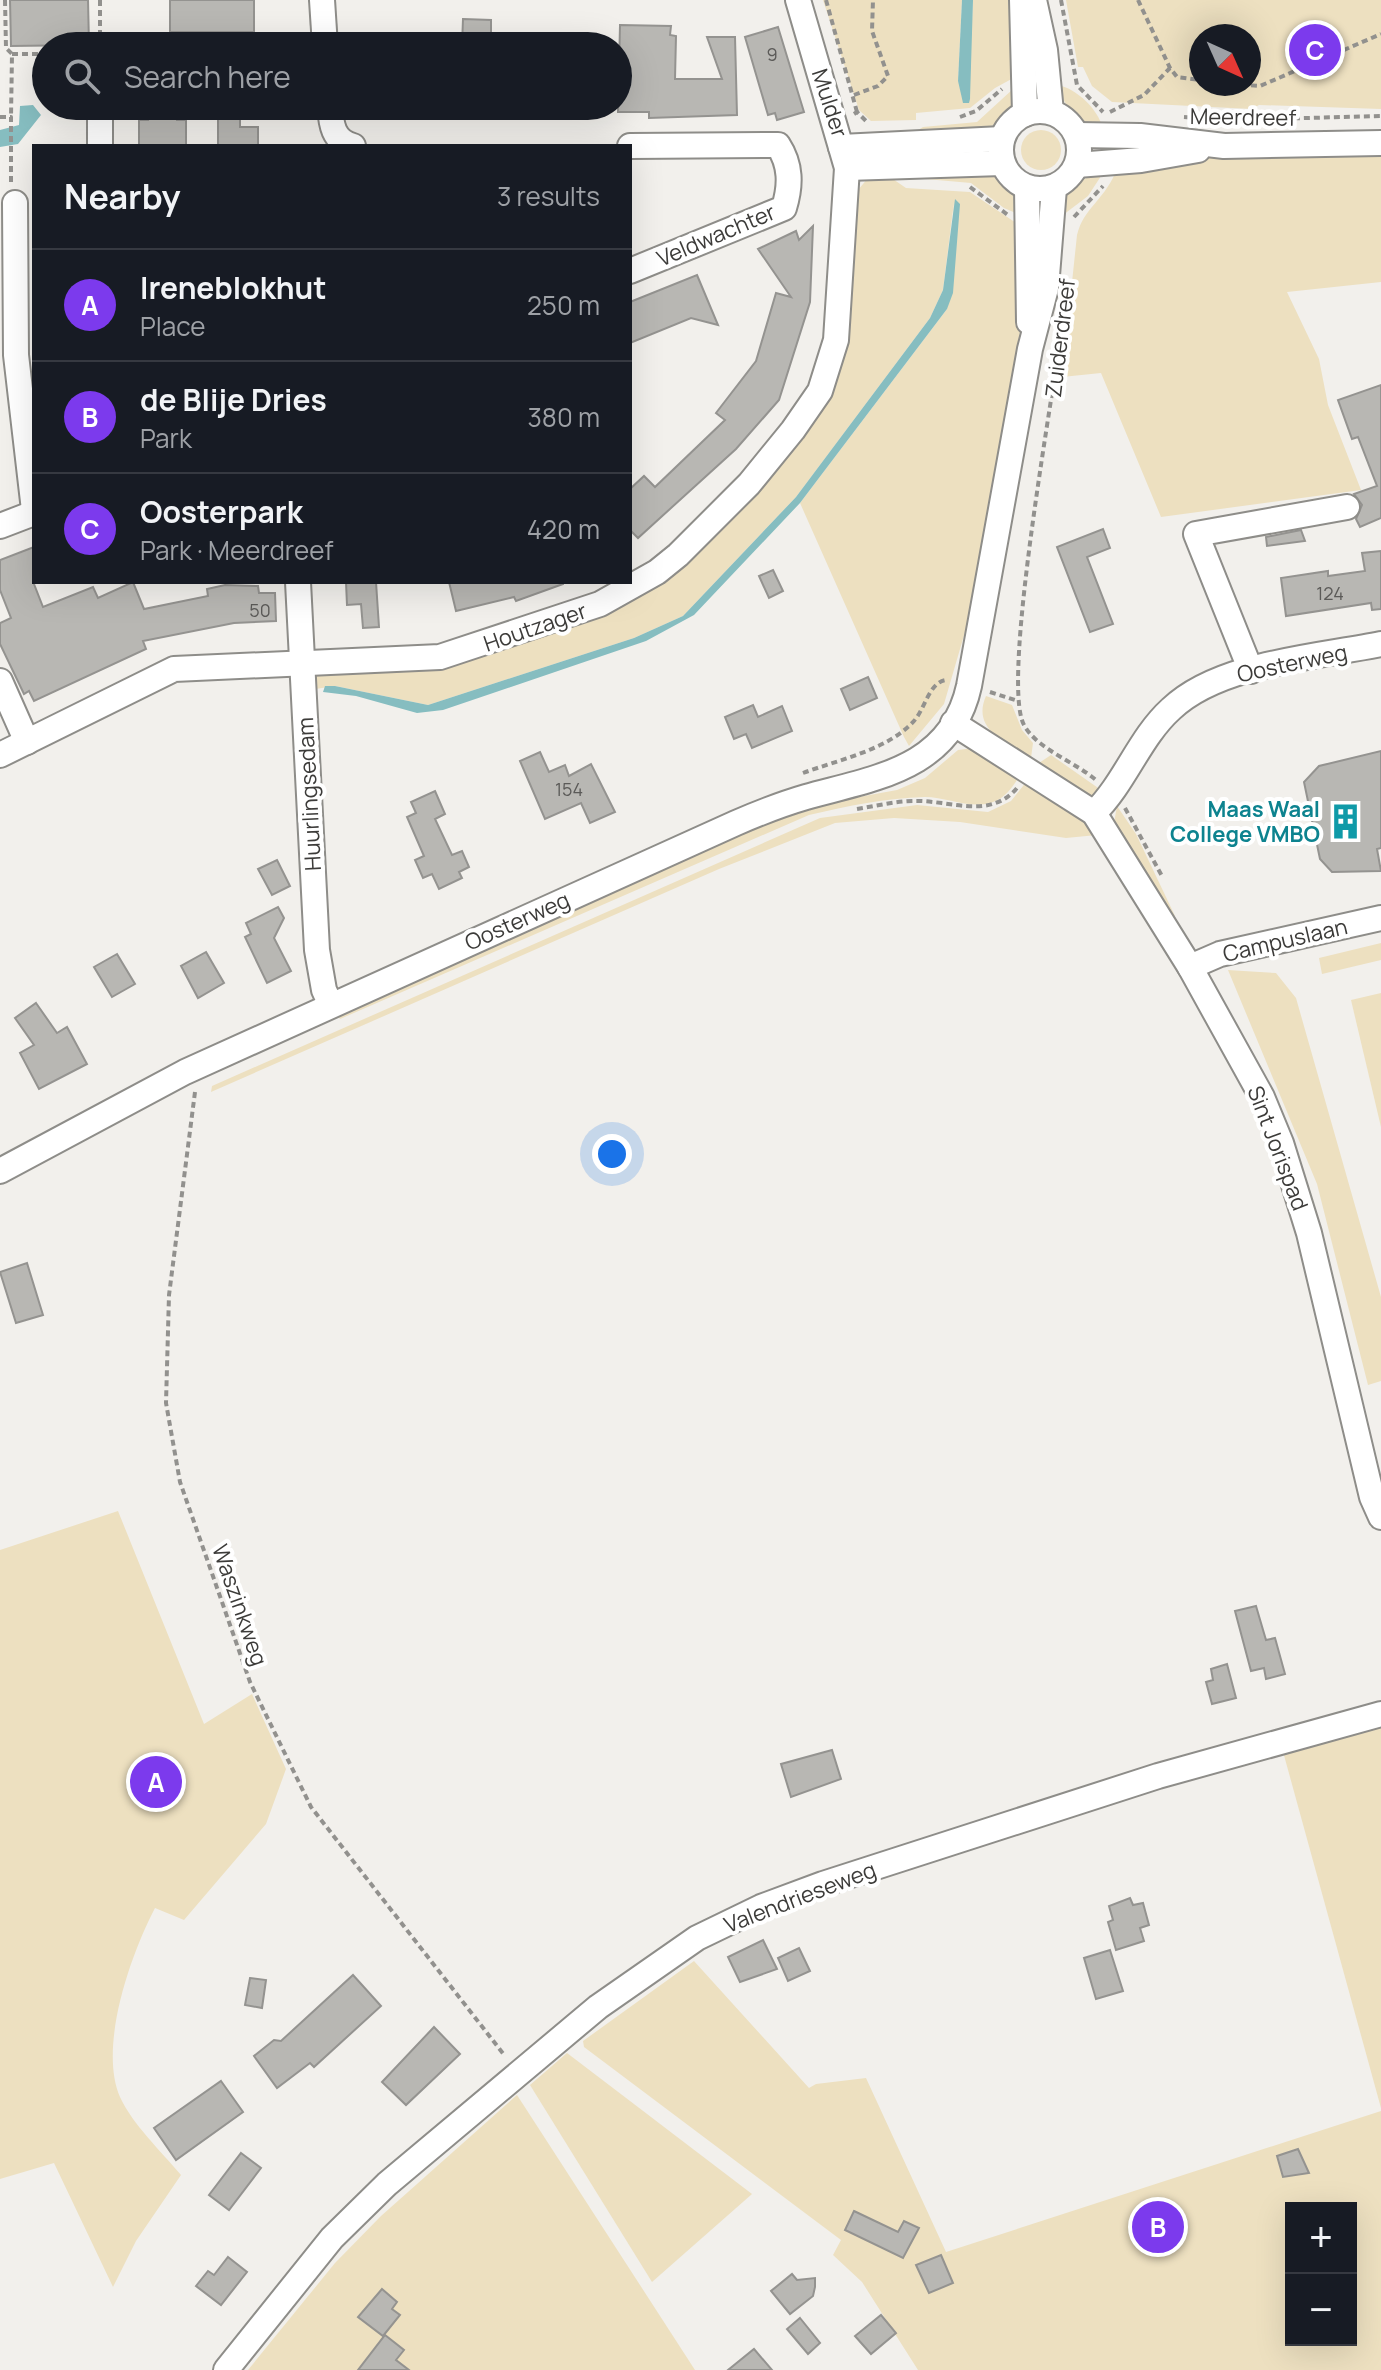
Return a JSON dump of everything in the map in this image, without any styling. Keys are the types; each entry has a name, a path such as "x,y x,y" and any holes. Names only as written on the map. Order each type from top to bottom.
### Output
{"street":[{"path":"322,0 324,32"},
{"name":"Mulder","path":"798,0 844,158 1002,151"},
{"path":"1022,0 1025,114"},
{"path":"1034,0 1045,50 1051,112"},
{"path":"1051,112 1071,125 1077,135 1077,165 1068,179 1054,188 1027,188 1016,182 1002,151 1015,120 1025,114 1051,112"},
{"path":"100,120 100,144"},
{"path":"331,120 337,136 350,144"},
{"name":"Meerdreef","path":"1077,135 1108,125 1224,146"},
{"name":"Meerdreef","path":"1077,165 1224,146 1381,143"},
{"name":"Veldwachter","path":"632,146 778,145 788,160 788,194 784,208 632,270"},
{"name":"Houtzager","path":"632,581 678,555 749,484 820,391 836,340 844,158"},
{"name":"Zuiderdreef","path":"1027,188 1030,349"},
{"name":"Zuiderdreef","path":"953,723 966,701 977,652 1030,349 1046,288 1054,188"},
{"path":"16,203 16,355 32,495"},
{"path":"1251,671 1196,534 1347,507"},
{"path":"0,526 32,513"},
{"name":"Huurlingsedam","path":"298,584 317,950 324,990 330,1003"},
{"name":"Houtzager","path":"0,755 174,669 440,657 585,609 623,586"},
{"name":"Oosterweg","path":"1094,813 1114,794 1171,709 1230,675 1381,644"},
{"path":"0,681 27,742"},
{"path":"953,723 1094,813"},
{"name":"Oosterweg","path":"0,1171 190,1082 330,1003 767,810 891,774 914,764 935,747 953,723"},
{"name":"Sint Jorispad","path":"1094,813 1190,967 1262,1097 1281,1143 1309,1233 1372,1497 1381,1517"},
{"name":"Campuslaan","path":"1190,967 1220,954 1381,918"},
{"name":"Valendrieseweg","path":"226,2370 332,2238 387,2184 518,2072 648,1971 697,1938 761,1907 1158,1776 1381,1714"}],"path":[{"path":"5,0 6,48 12,54 32,54"},
{"path":"100,0 100,32"},
{"path":"826,0 857,112"},
{"path":"854,95 878,86 888,76 872,31 873,0"},
{"path":"1061,0 1077,85 1108,125"},
{"path":"1138,0 1170,68 1177,77 1189,78"},
{"path":"1261,86 1381,34"},
{"path":"12,54 11,153 16,203"},
{"path":"1108,125 1170,68"},
{"path":"1108,125 1127,115"},
{"name":"Meerdreef","path":"1172,116 1231,120 1381,116"},
{"path":"0,117 11,119"},
{"path":"1072,224 1072,219 1103,187 1111,163"},
{"name":"Zuiderdreef","path":"1045,745 1025,727 1018,701 1021,622 1065,300"},
{"path":"844,811 912,801 981,808 998,804 1014,792 1045,745 1114,794 1147,846"},
{"path":"181,1099 190,1082 206,1086"},
{"name":"Waszinkweg","path":"190,1082 169,1295 166,1403 180,1482 250,1682 311,1807 518,2072"}],"shaded area":[{"path":"823,0 962,0 958,81 968,101 973,0 1014,0 1017,76 995,88 970,108 916,113 916,120 871,121 859,110"},
{"path":"1066,0 1381,0 1381,109 1259,105 1252,109 1112,102 1092,86 1083,67 1078,67"},
{"path":"1058,85 1086,101 1097,114 1103,129 1087,123 1074,113 1064,101"},
{"path":"1013,89 1012,105 1005,117 993,125 961,132 913,133 923,127 977,122"},
{"path":"1041,130 1055,136 1061,150 1055,164 1041,170 1027,164 1021,150 1027,136"},
{"path":"1229,154 1381,154 1381,282 1287,292 1319,359 1328,405 1361,490 1161,517 1101,373 1062,377 1077,235 1084,217 1117,168"},
{"path":"990,173 1012,192 1018,214 1004,208 971,183 903,177"},
{"path":"1103,173 1088,196 1063,215 1065,199 1074,186"},
{"path":"890,177 906,188 970,192 1019,225 1020,344 967,625 944,704 909,746 800,503 947,309 954,202 943,290 930,318 796,497 683,616 634,638 428,705 335,686 309,690 314,673 425,665 618,605 812,420 858,190 868,178"},
{"path":"986,696 1012,705 1022,730 1033,743 1031,758 1002,741 987,727 983,718"},
{"path":"973,748 1019,777 1008,792 997,800 977,805 910,798 809,815 340,1019 336,1011 760,823 815,805 897,790 925,778 958,750"},
{"path":"1051,755 1101,790 1089,797 1039,763"},
{"path":"1027,781 1070,808 1097,835 1066,838 960,822 894,818 835,823 719,869 211,1092 212,1086 820,818 917,805 988,812 1011,801"},
{"path":"1117,806 1136,834 1175,916 1173,918 1114,823"},
{"path":"1381,943 1381,960 1322,974 1319,958"},
{"path":"1228,970 1276,973 1296,998 1381,1297 1381,1381 1368,1385 1317,1184"},
{"path":"1381,993 1381,1127 1351,1000"},
{"path":"118,1511 204,1724 252,1694 286,1769 266,1824 184,1920 155,1908 136,1950 115,2027 114,2076 120,2097 132,2118 181,2175 136,2241 113,2287 54,2163 0,2179 0,1550"},
{"path":"1381,1722 1381,2108 1282,1748"},
{"path":"694,1961 809,2088 816,2084 866,2078 946,2252 1381,2111 1381,2370 918,2370 862,2282 833,2255 841,2240 584,2047 583,2041"},
{"path":"567,2053 752,2194 652,2282 530,2085"},
{"path":"517,2095 695,2370 248,2370 335,2263 381,2216"}],"water":[{"path":"962,0 973,0 969,103 963,103 958,81"},
{"path":"32,105 32,120 37,120 18,144 0,147 0,130 19,125 20,106"},
{"path":"955,199 960,204 953,293 947,309 800,503 694,615 646,641 443,710 417,713 356,696 323,692 325,686 335,686 428,705 634,638 683,616 796,497 930,318 943,290"}],"building":[{"path":"10,0 88,0 89,32 32,32 32,46 11,46"},
{"path":"170,0 254,0 254,32 170,32"},
{"path":"463,19 491,20 491,32 463,32"},
{"path":"620,25 671,26 670,35 676,36 675,79 722,79 707,37 735,37 737,115 649,118 649,112 632,112 632,32 620,32"},
{"path":"778,27 804,112 777,120 775,113 768,115 745,37"},
{"path":"139,120 186,120 186,144 139,144"},
{"path":"218,120 240,120 240,127 258,127 258,144 218,144"},
{"path":"813,226 810,302 779,400 736,449 638,538 632,532 632,487 644,476 655,487 725,420 716,413 756,361 776,293 791,297 758,249 796,231 799,240"},
{"path":"697,275 718,325 691,318 632,342 632,301"},
{"path":"1381,385 1381,518 1360,527 1356,519 1362,505 1354,494 1377,486 1358,437 1352,439 1338,400"},
{"path":"1103,529 1110,548 1087,557 1113,624 1090,632 1057,547"},
{"path":"1301,530 1305,541 1267,546 1266,537"},
{"path":"32,548 32,584 43,607 93,587 98,598 134,584 144,609 208,596 207,589 225,585 258,586 259,593 275,593 276,621 234,623 143,641 146,649 34,701 29,691 24,694 0,644 0,623 11,618 0,590 0,560"},
{"path":"1381,551 1381,609 1372,610 1371,603 1286,616 1281,578 1328,571 1328,576 1365,571 1362,553"},
{"path":"773,570 783,591 769,598 759,576"},
{"path":"346,584 376,584 379,627 363,628 361,604 347,605"},
{"path":"449,584 563,584 516,601 514,597 456,611"},
{"path":"868,677 877,698 850,710 841,689"},
{"path":"753,705 758,717 782,706 792,731 752,748 746,734 734,739 725,717"},
{"name":"Maas Waal College VMBO","path":"1381,751 1381,848 1377,849 1381,871 1332,872 1320,859 1304,782 1319,766"},
{"path":"540,752 549,772 565,765 569,776 591,764 615,812 590,823 581,803 545,819 520,761"},
{"path":"435,791 445,814 435,819 452,855 462,851 469,867 459,872 462,878 439,889 432,874 423,878 415,860 424,856 407,817 416,813 411,802"},
{"path":"277,860 290,886 272,895 258,869"},
{"path":"278,907 284,918 274,938 291,971 267,983 245,937 251,934 246,923"},
{"path":"206,952 224,983 198,998 181,966"},
{"path":"117,954 135,984 112,997 94,967"},
{"path":"36,1003 57,1033 67,1027 87,1064 39,1089 20,1053 34,1045 15,1018"},
{"path":"27,1263 43,1315 16,1323 0,1272"},
{"path":"1256,1606 1266,1640 1275,1638 1285,1674 1266,1679 1264,1668 1251,1671 1235,1611"},
{"path":"1227,1664 1236,1698 1212,1704 1206,1682 1213,1680 1211,1669"},
{"path":"832,1750 841,1779 791,1797 781,1764"},
{"path":"139,1762 178,1767 174,1797 134,1791"},
{"path":"1130,1898 1133,1905 1143,1903 1149,1925 1140,1928 1144,1941 1116,1950 1108,1922 1113,1920 1109,1906"},
{"path":"763,1940 777,1969 740,1982 728,1957"},
{"path":"799,1948 810,1971 788,1981 778,1958"},
{"path":"1110,1950 1123,1991 1096,1999 1084,1958"},
{"path":"353,1975 381,2006 314,2067 310,2063 277,2088 254,2056 274,2040 281,2041"},
{"path":"250,1978 266,1980 262,2008 245,2005"},
{"path":"434,2027 460,2054 406,2105 382,2082"},
{"path":"221,2081 243,2112 176,2160 154,2128"},
{"path":"1298,2149 1309,2173 1283,2177 1277,2156"},
{"path":"241,2153 261,2168 229,2210 209,2195"},
{"path":"854,2211 898,2232 904,2221 919,2228 903,2258 845,2230"},
{"path":"941,2255 953,2283 929,2293 916,2265"},
{"path":"228,2257 247,2272 221,2305 196,2286 208,2271 214,2275"},
{"path":"792,2274 797,2280 815,2278 815,2287 813,2296 790,2314 771,2291"},
{"path":"382,2289 397,2302 392,2309 400,2315 383,2336 358,2317"},
{"path":"881,2315 896,2333 871,2354 855,2336"},
{"path":"800,2318 820,2343 808,2354 787,2329"},
{"path":"385,2335 404,2350 396,2360 409,2370 358,2370"},
{"path":"754,2349 772,2370 728,2370"}],"place":[{"name":"Oosterpark","path":"1315,50"},
{"name":"Maas Waal College VMBO","path":"1346,822"},
{"name":"Ireneblokhut","path":"156,1782"},
{"name":"de Blije Dries","path":"1158,2227"}]}
